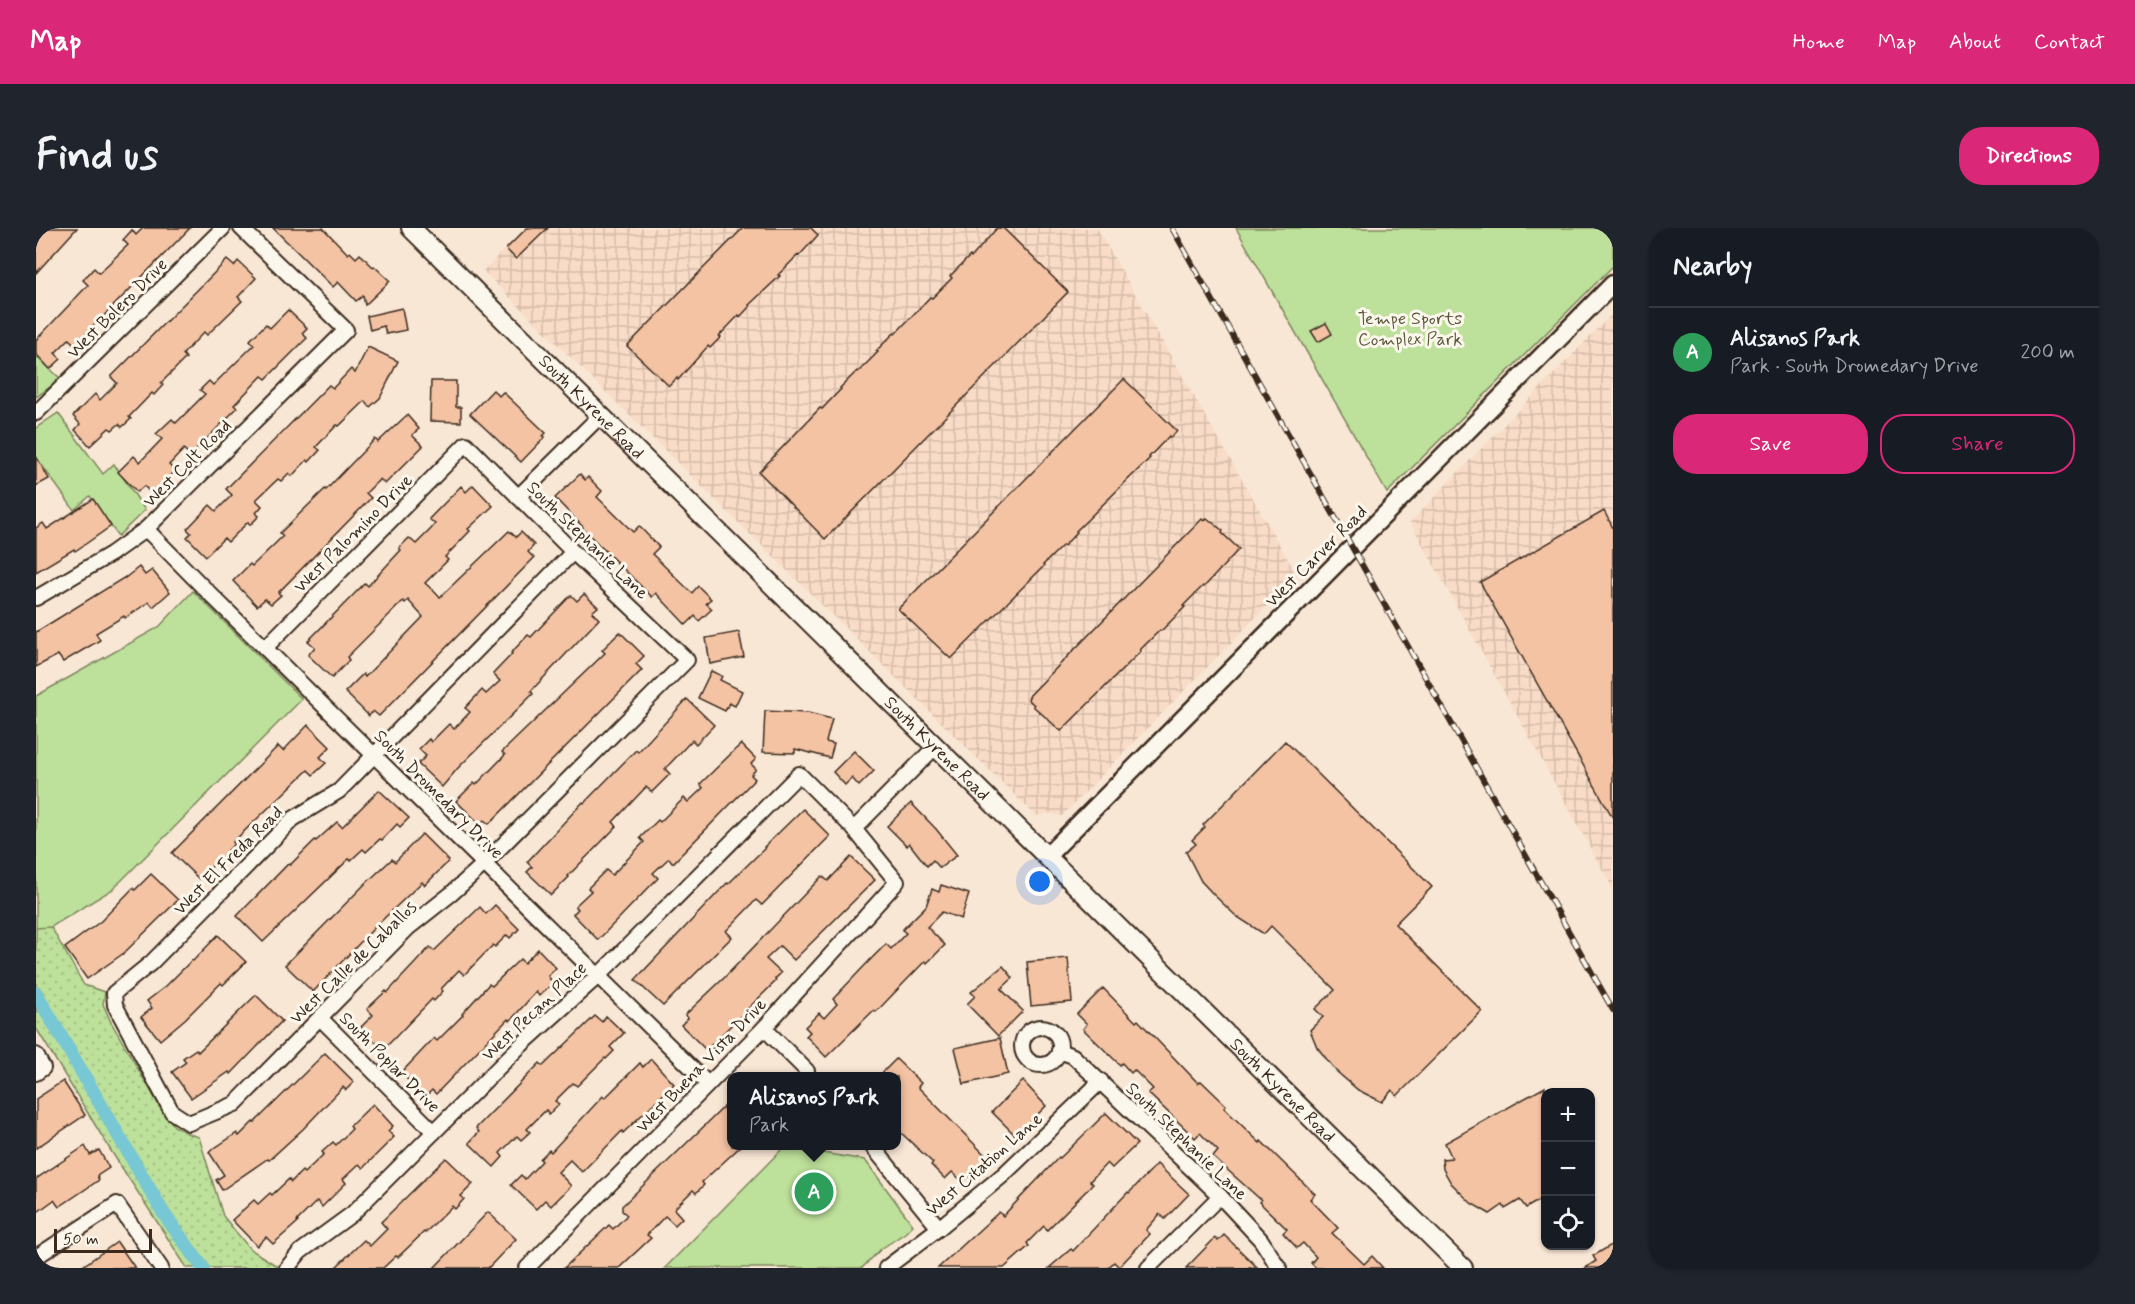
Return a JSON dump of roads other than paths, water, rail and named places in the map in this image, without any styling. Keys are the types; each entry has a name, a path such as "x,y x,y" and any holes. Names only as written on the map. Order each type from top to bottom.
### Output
{"main road":[{"name":"South Kyrene Road","path":"411,228 1463,1268"}],"street":[{"name":"West Bolero Drive","path":"36,413 223,228"},
{"name":"West Colt Road","path":"36,598 111,554 146,529 346,330 240,228"},
{"name":"West Carver Road","path":"1047,856 1613,284"},
{"path":"518,497 601,415"},
{"name":"South Stephanie Lane","path":"466,444 573,552 687,660"},
{"name":"West Palomino Drive","path":"265,648 466,444"},
{"name":"South Dromedary Drive","path":"146,529 708,1084"},
{"name":"West El Freda Road","path":"189,1124 172,1112 115,1005 114,993 151,963 292,819 339,791 573,552"},
{"name":"West Calle de Caballos","path":"189,1124 235,1104 408,928 484,864 687,660"},
{"path":"854,829 936,746"},
{"name":"West Pecan Place","path":"287,1267 300,1252 352,1214 519,1047 598,976 799,774 854,829"},
{"name":"West Buena Vista Drive","path":"527,1268 764,1028 897,882 854,829"},
{"name":"South Poplar Drive","path":"320,1018 434,1132"},
{"path":"764,1028 807,1071"},
{"name":"South Stephanie Lane","path":"1059,1051 1073,1056 1220,1196 1261,1240 1279,1268"},
{"path":"36,1055 40,1070"},
{"name":"West Citation Lane","path":"886,1268 1003,1175 1101,1082"},
{"path":"875,1150 939,1228"},
{"path":"1148,1268 1220,1196"},
{"path":"36,1257 117,1204 161,1268"}],"waterway":[{"path":"36,993 164,1214 203,1268"}],"railway":[{"path":"1172,228 1613,1010"}],"place":[{"name":"Alisanos Park","path":"814,1192"}],"park label":[{"name":"Tempe Sports Complex Park","path":"1410,328"}]}
